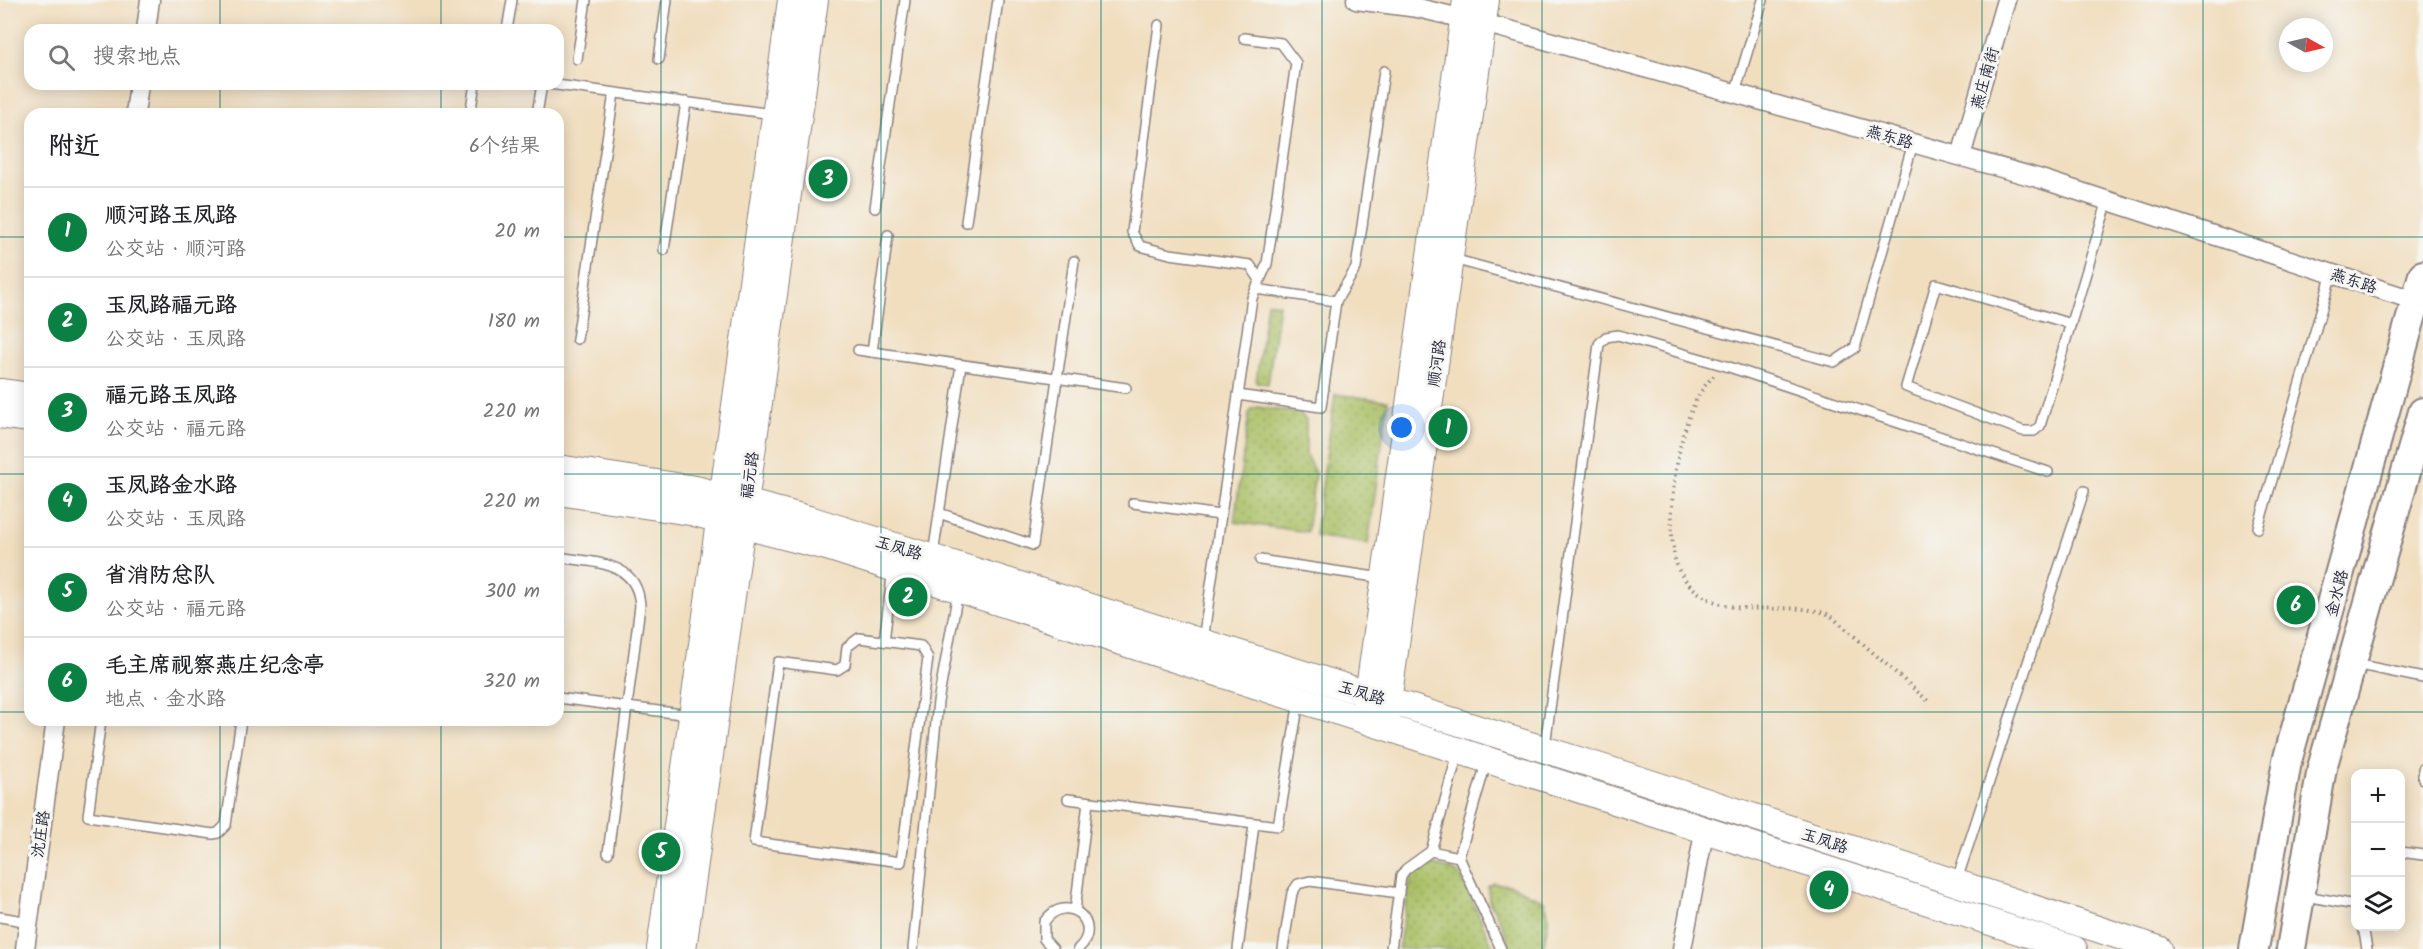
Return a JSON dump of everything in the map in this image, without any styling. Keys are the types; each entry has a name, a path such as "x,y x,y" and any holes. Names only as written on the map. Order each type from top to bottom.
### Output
{"main road":[{"name":"金水路","path":"2254,949 2287,761 2420,288"},
{"path":"2291,949 2322,768 2423,412"}],"street":[{"path":"148,24 150,0"},
{"name":"福元路","path":"683,949 776,114 791,0"},
{"name":"福元路","path":"660,949 692,716 733,510 815,0"},
{"name":"燕东路","path":"1356,0 1418,8 1474,11 1735,93 2108,200 2332,273 2420,288"},
{"name":"燕庄南街","path":"1961,156 2006,0"},
{"name":"顺河路","path":"1376,710 1450,258 1474,11"},
{"name":"顺河路","path":"1376,710 1385,578 1474,11"},
{"path":"136,108 138,90"},
{"path":"0,392 24,395"},
{"path":"0,415 24,418"},
{"name":"玉凤路","path":"564,469 657,482 894,568 1300,698 1376,710 1545,750 2159,949"},
{"name":"玉凤路","path":"564,493 652,505 733,510 933,557 1202,642 1376,710 1460,749 2074,949"},
{"name":"沈庄路","path":"25,949 55,726"},
{"path":"1682,949 1705,828"}],"lane":[{"path":"508,24 512,0"},
{"path":"577,59 586,0"},
{"path":"658,59 667,0"},
{"path":"875,208 905,0"},
{"path":"966,222 998,0"},
{"path":"1735,93 1763,0"},
{"path":"1159,25 1132,232 1140,246 1170,254 1250,265 1258,284"},
{"path":"1202,642 1252,298 1267,264 1296,63 1281,43 1244,38"},
{"path":"1238,395 1321,407 1336,300 1356,268 1384,70"},
{"path":"564,86 776,114"},
{"path":"472,108 474,90"},
{"path":"538,108 541,90"},
{"path":"577,339 614,93"},
{"path":"664,250 686,102"},
{"path":"1450,258 1834,362 1855,348 1913,143"},
{"path":"2071,324 1936,284 1906,387 2023,431 2034,431 2040,426 2071,324 2108,200"},
{"path":"872,352 888,235"},
{"path":"939,513 1034,545 1074,261"},
{"path":"2258,528 2332,273"},
{"path":"1258,284 1336,300"},
{"path":"1545,750 1599,344 1606,337 1618,335 1726,366 2048,472"},
{"path":"858,350 1126,388"},
{"path":"933,557 961,365"},
{"path":"1956,883 2084,491"},
{"path":"1133,503 1220,515"},
{"path":"564,558 614,567 633,580 639,591 640,606 608,853"},
{"path":"1260,560 1385,578"},
{"path":"884,641 894,568"},
{"path":"913,949 938,702 958,589"},
{"path":"859,638 884,641 921,646 928,658 901,862 754,842 778,662 837,670 845,665 847,646 859,638"},
{"path":"2353,664 2423,678"},
{"path":"1068,799 1278,826 1300,698"},
{"path":"564,699 692,716"},
{"path":"100,726 88,816 213,834 219,833 226,825 240,726"},
{"path":"1391,949 1401,876 1406,869 1431,851 1460,749"},
{"path":"1487,758 1459,857 1501,949"},
{"path":"2423,769 2423,779"},
{"path":"1075,911 1088,802"},
{"path":"1238,949 1254,824"},
{"path":"1431,851 1459,857"},
{"path":"2405,853 2423,855"},
{"path":"1283,949 1292,893 1298,884 1310,881 1399,893"},
{"path":"2301,895 2351,904"},
{"path":"1053,949 1044,939 1044,922 1056,910 1064,908 1075,911 1084,918 1086,939 1077,949"},
{"path":"0,917 29,922"},
{"path":"2364,931 2367,949"}],"path":[{"path":"1726,366 1708,381 1688,420 1680,447 1672,510 1675,556 1688,585 1710,600 1772,610 1794,607 1812,608 1830,615 1928,701"}],"green space":[{"path":"1267,302 1279,304 1268,384 1256,382"},
{"path":"1335,394 1388,401 1368,544 1315,536"},
{"path":"1258,407 1300,413 1306,420 1306,455 1315,473 1307,532 1234,522 1249,413"},
{"path":"1429,864 1450,869 1461,876 1494,949 1398,949 1412,872"},
{"path":"1494,883 1513,886 1544,901 1549,917 1543,949 1511,949 1502,925 1489,901 1488,886"}],"place":[{"name":"福元路玉凤路","path":"828,179"},
{"name":"顺河路玉凤路","path":"1448,428"},
{"name":"玉凤路福元路","path":"908,597"},
{"name":"毛主席视察燕庄纪念亭","path":"2296,605"},
{"name":"省消防总队","path":"661,852"},
{"name":"玉凤路金水路","path":"1829,890"}]}
